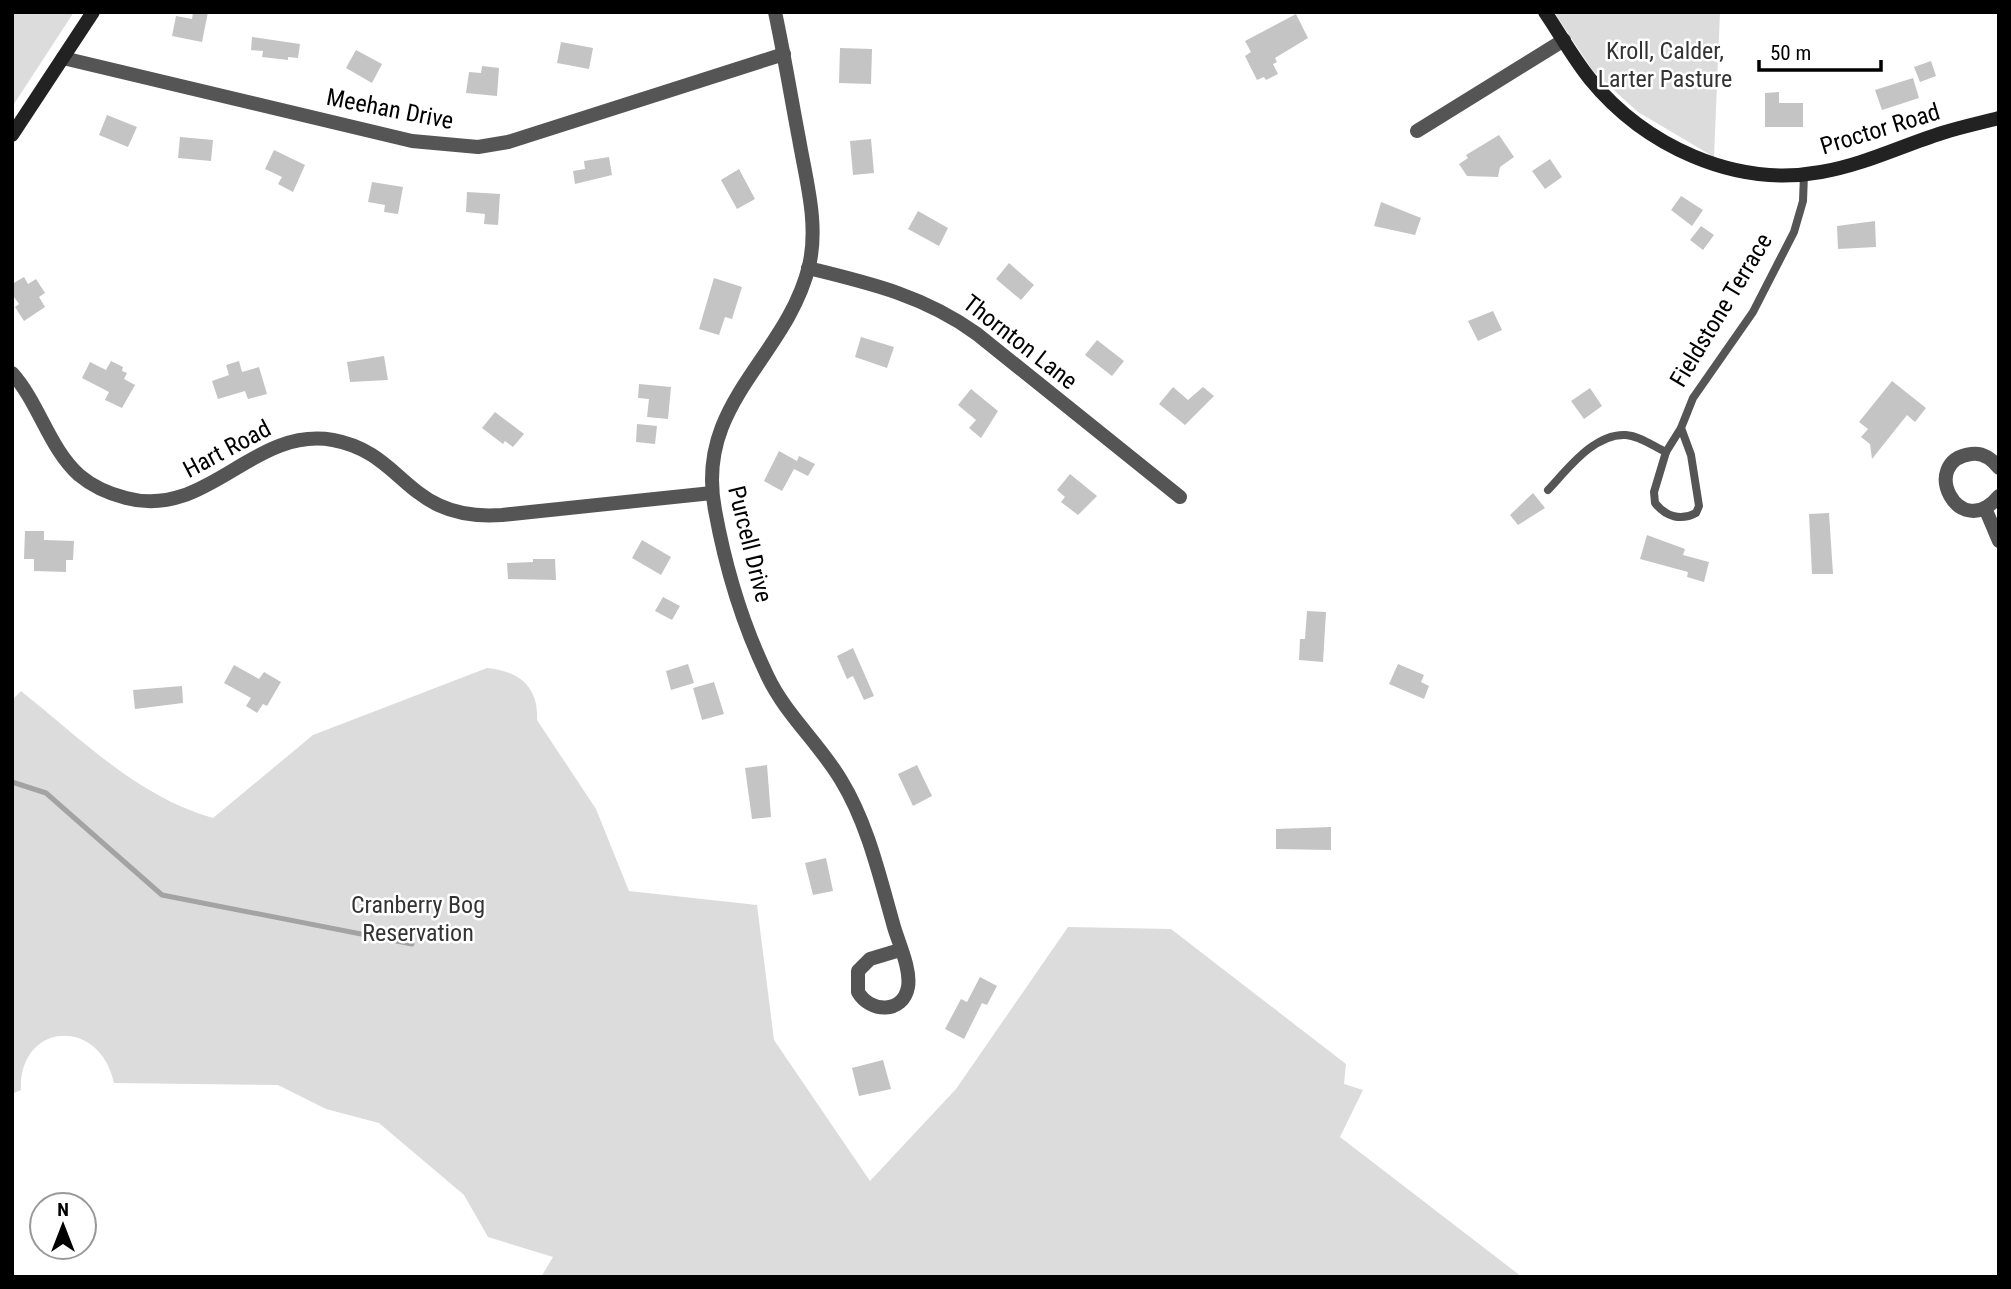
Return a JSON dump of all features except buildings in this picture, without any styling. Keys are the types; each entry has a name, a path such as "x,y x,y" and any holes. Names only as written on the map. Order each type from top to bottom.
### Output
{"main road":[{"path":"12,135 93,12"},
{"name":"Proctor Road","path":"1545,12 1589,78 1640,125 1671,147 1742,172 1804,174 1859,164 1943,133 1999,118"}],"street":[{"name":"Purcell Drive","path":"775,12 811,205 812,236 808,268 783,325 732,400 722,421 713,455 712,493 720,534 760,659 778,695 848,793 866,836 900,950"},
{"path":"1418,131 1563,40"},
{"name":"Meehan Drive","path":"63,58 412,141 478,147 508,142 784,54"},
{"name":"Thornton Lane","path":"808,268 894,290 943,311 977,334 1180,497"},
{"name":"Hart Road","path":"12,373 26,389 63,455 78,474 97,487 137,501 163,502 185,498 264,450 286,442 312,438 337,441 360,449 433,505 467,515 502,515 712,493"},
{"path":"1999,468 1985,456 1967,454 1951,464 1945,482 1951,499 1966,510 1985,508 1999,496"},
{"path":"1985,508 1999,541"}],"lane":[{"name":"Fieldstone Terrace","path":"1681,428 1691,455 1699,498 1696,513 1687,517 1667,514 1655,503 1654,492 1666,452 1681,428 1693,398 1753,312 1794,232 1804,201 1804,174"},
{"path":"1548,491 1581,457 1605,439 1627,435 1666,452"}],"green space":[{"path":"12,12 74,12 12,107"},
{"name":"Kroll, Calder, Larter Pasture","path":"1554,12 1720,12 1714,157 1638,112 1593,71"},
{"name":"Cranberry Bog Reservation","path":"487,668 517,677 530,689 537,708 537,720 596,809 629,891 757,905 774,1040 870,1181 956,1089 1068,927 1171,929 1346,1064 1344,1084 1363,1090 1340,1137 1522,1277 541,1277 553,1257 488,1237 464,1195 379,1123 326,1109 278,1085 114,1083 106,1061 93,1046 77,1038 61,1036 45,1040 32,1051 24,1068 21,1090 12,1094 12,700 21,691 135,781 160,796 213,818 313,735"}],"waterway":[{"path":"12,782 46,793 162,895 412,944"}]}
